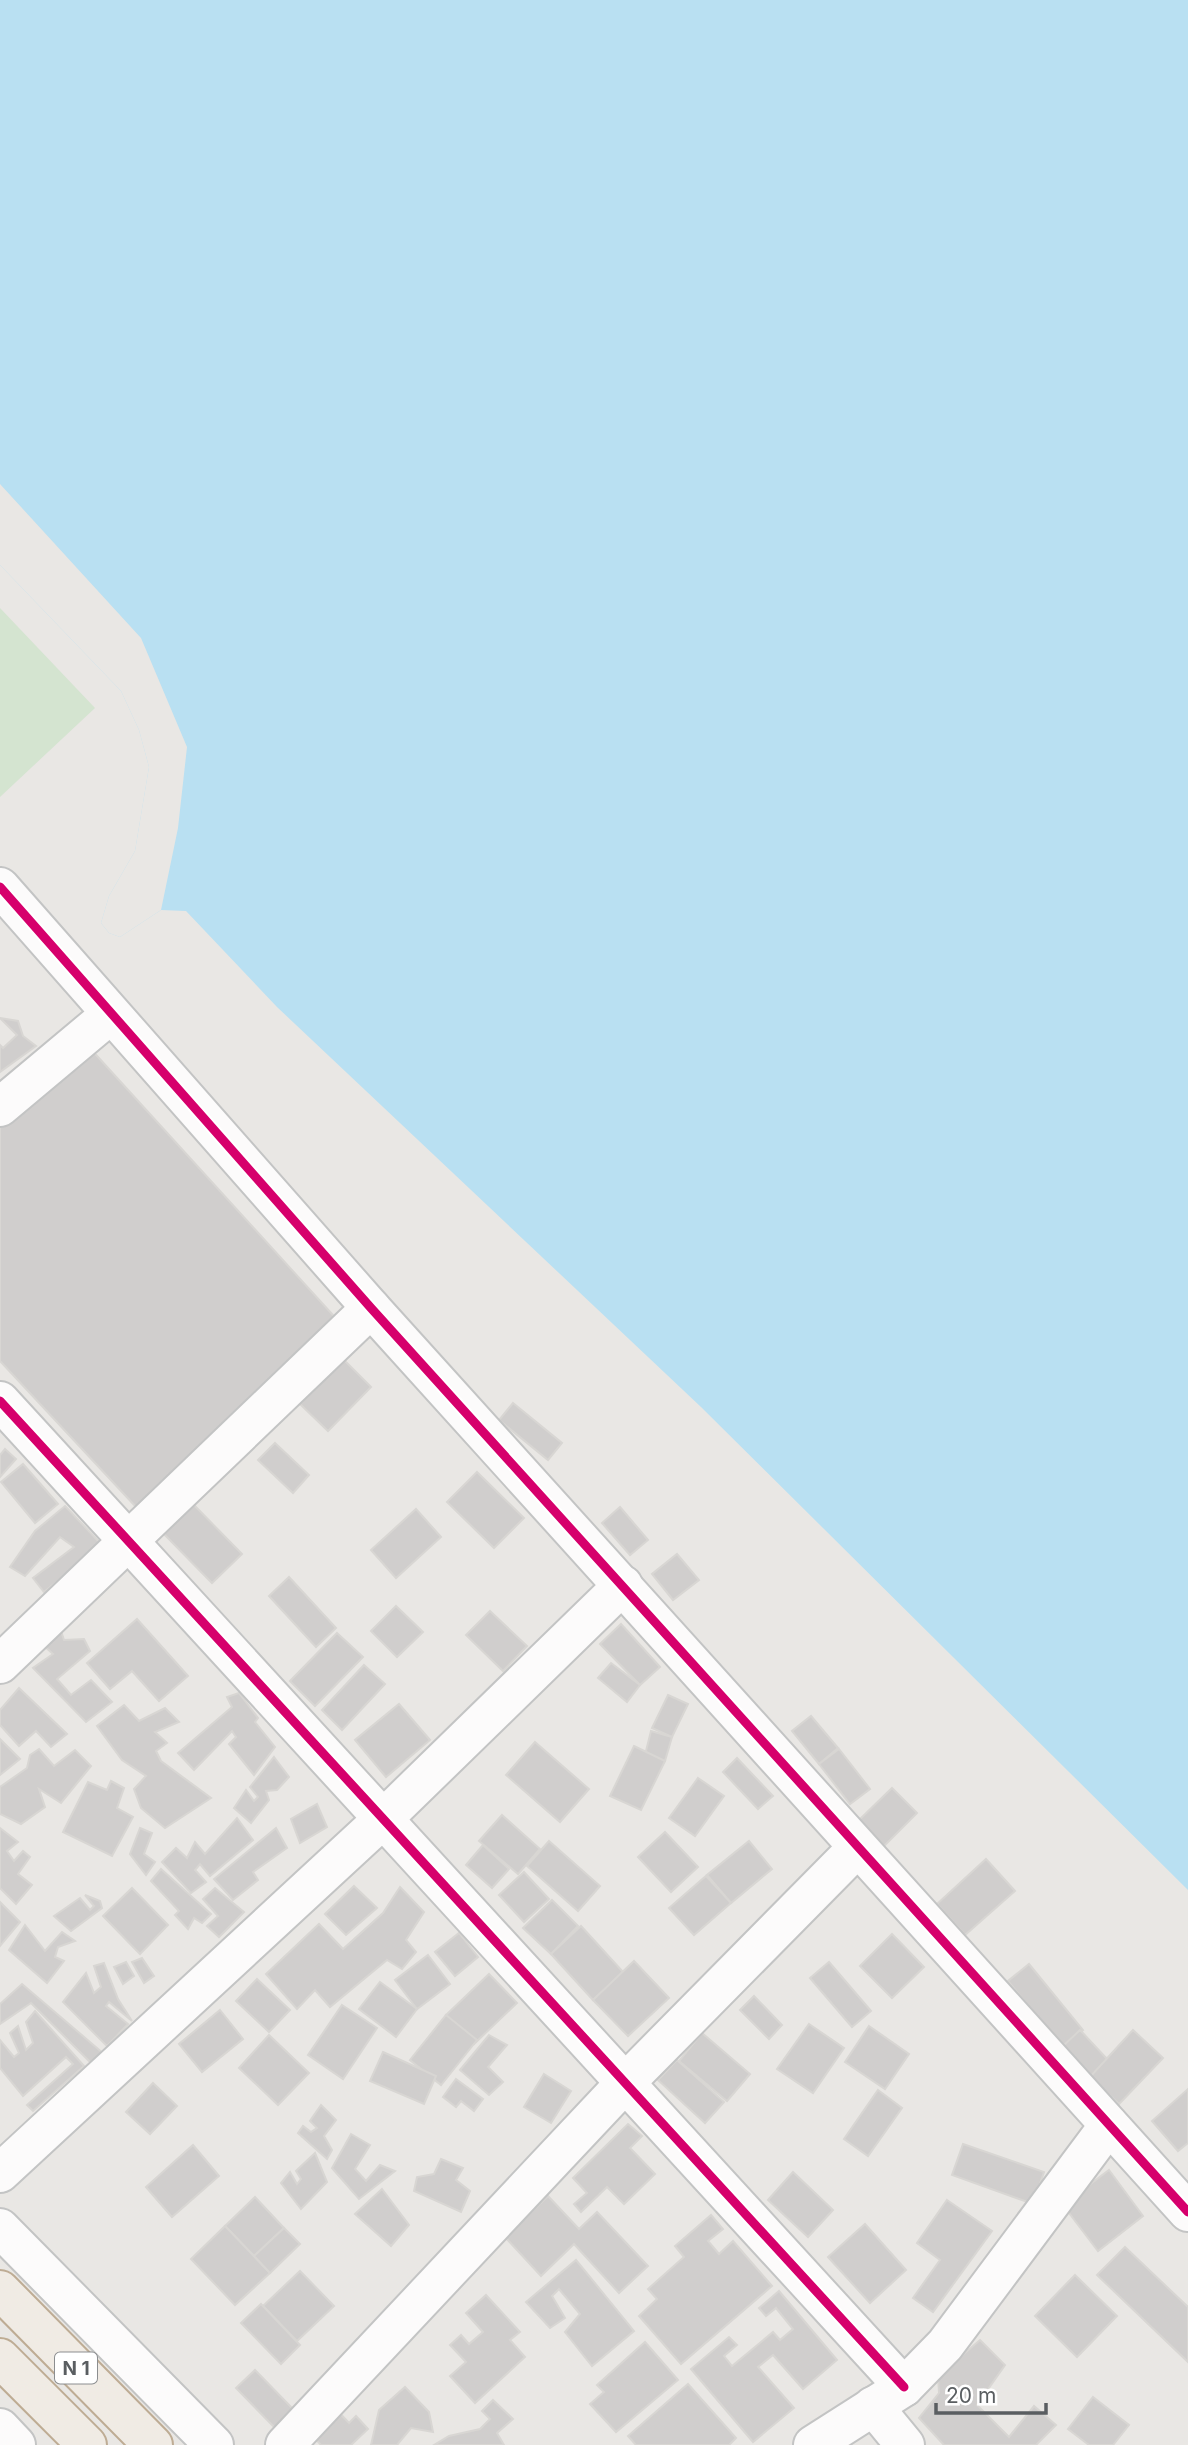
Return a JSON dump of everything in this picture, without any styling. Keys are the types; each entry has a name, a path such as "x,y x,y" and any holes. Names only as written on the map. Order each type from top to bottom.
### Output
{"highway":[{"name":"N 1","path":"0,2290 153,2445"},
{"name":"N 1","path":"0,2358 87,2445"}],"street":[{"path":"0,887 371,1308 1188,2211"},
{"path":"0,1107 111,1014"},
{"path":"0,1664 127,1539 371,1308"},
{"path":"0,1401 626,2082 888,2397 905,2445"},
{"path":"0,2174 384,1818 623,1586"},
{"path":"285,2445 626,2082 857,1848"},
{"path":"813,2445 888,2397 953,2335 1109,2125"},
{"path":"0,2228 214,2445"},
{"path":"0,2428 16,2445"}],"green space":[{"path":"0,608 95,708 0,797"}],"water":[{"path":"0,0 1188,0 1188,1890 701,1407 277,1007 186,911 161,910 120,937 109,933 101,923 109,896 135,851 149,767 139,730 121,691 0,565"}],"pier":[{"path":"0,484 141,638 187,747 178,828 161,910 120,937 109,933 101,923 109,896 135,851 149,767 139,730 121,691 0,565"}],"building":[{"path":"0,1018 18,1021 23,1036 36,1046 0,1072 0,1045 3,1048 17,1035"},
{"path":"88,1046 342,1325 137,1508 0,1361 0,1126"},
{"path":"344,1360 371,1387 328,1431 300,1404"},
{"path":"513,1403 562,1443 548,1460 499,1420"},
{"path":"275,1443 309,1475 293,1493 258,1460"},
{"path":"5,1449 16,1459 0,1477 0,1455"},
{"path":"23,1464 58,1504 35,1523 1,1482"},
{"path":"477,1472 524,1518 494,1548 447,1502"},
{"path":"192,1503 242,1554 212,1583 162,1532"},
{"path":"65,1506 102,1545 44,1592 33,1578 74,1547 60,1537 25,1576 10,1567 35,1531"},
{"path":"620,1507 648,1540 630,1555 602,1523"},
{"path":"416,1509 441,1537 396,1578 371,1550"},
{"path":"677,1554 699,1580 673,1600 652,1574"},
{"path":"289,1577 336,1628 316,1647 269,1596"},
{"path":"396,1606 423,1632 397,1657 371,1631"},
{"path":"490,1611 527,1646 503,1671 466,1635"},
{"path":"137,1619 188,1676 159,1701 132,1671 110,1689 87,1663"},
{"path":"621,1624 660,1667 640,1685 600,1644"},
{"path":"59,1625 64,1640 84,1639 90,1651 57,1679 71,1695 91,1680 112,1702 86,1722 33,1668 53,1654 43,1645"},
{"path":"337,1633 363,1657 315,1706 290,1681"},
{"path":"611,1663 640,1685 627,1702 598,1678"},
{"path":"364,1665 385,1684 342,1730 322,1710"},
{"path":"19,1688 67,1734 51,1747 36,1731 19,1746 0,1725 0,1710"},
{"path":"239,1693 258,1718 255,1722 275,1747 254,1775 229,1744 236,1737 232,1731 194,1770 178,1753 232,1707 227,1697"},
{"path":"668,1695 688,1704 672,1737 652,1728"},
{"path":"399,1704 430,1740 386,1777 355,1740"},
{"path":"124,1705 139,1721 165,1708 179,1722 155,1732 167,1743 156,1751 161,1761 211,1798 165,1828 141,1808 134,1789 146,1776 122,1760 97,1726"},
{"path":"811,1716 838,1748 819,1764 792,1731"},
{"path":"651,1731 672,1737 665,1761 645,1755"},
{"path":"0,1739 20,1759 0,1775"},
{"path":"535,1742 589,1789 560,1822 506,1775"},
{"path":"634,1746 665,1761 641,1810 610,1796"},
{"path":"39,1749 54,1766 75,1750 91,1766 61,1803 39,1789 45,1807 21,1824 0,1814 0,1787 27,1768 30,1755"},
{"path":"839,1749 870,1789 850,1804 819,1764"},
{"path":"274,1757 289,1777 277,1790 266,1791 269,1800 251,1823 234,1808 246,1790 254,1801 258,1797 250,1787"},
{"path":"737,1758 773,1796 758,1809 723,1772"},
{"path":"698,1778 724,1796 695,1836 669,1818"},
{"path":"111,1781 124,1788 117,1808 133,1817 112,1856 63,1832 88,1782 107,1790"},
{"path":"892,1788 917,1813 884,1846 859,1820"},
{"path":"317,1804 327,1827 300,1843 291,1819"},
{"path":"502,1815 540,1849 518,1874 479,1841"},
{"path":"237,1818 253,1840 210,1876 200,1864 195,1870 206,1882 191,1893 162,1862 176,1848 187,1858 195,1842 205,1854"},
{"path":"0,1828 18,1842 7,1851 14,1861 23,1851 30,1857 18,1874 32,1885 16,1904 0,1888"},
{"path":"140,1828 152,1833 144,1854 155,1862 146,1875 130,1854"},
{"path":"276,1828 287,1848 253,1872 258,1880 233,1900 214,1879"},
{"path":"665,1832 698,1867 671,1892 638,1857"},
{"path":"549,1841 600,1886 578,1911 527,1866"},
{"path":"749,1841 772,1869 731,1903 707,1875"},
{"path":"483,1845 509,1869 492,1888 466,1865"},
{"path":"986,1859 1015,1891 965,1935 937,1904"},
{"path":"161,1869 211,1914 202,1923 194,1918 188,1929 175,1915 179,1911 151,1881"},
{"path":"524,1872 549,1899 524,1922 499,1895"},
{"path":"706,1876 731,1903 694,1935 669,1908"},
{"path":"354,1886 377,1908 346,1935 325,1914"},
{"path":"400,1887 424,1912 406,1940 416,1952 402,1969 387,1960 330,2007 315,1990 297,2009 266,1974 319,1924 343,1949 383,1913"},
{"path":"132,1888 168,1925 140,1954 103,1916"},
{"path":"215,1888 244,1912 219,1937 207,1926 218,1916 203,1899"},
{"path":"85,1895 100,1901 102,1908 71,1931 54,1916 80,1898 90,1910 94,1906"},
{"path":"552,1900 578,1926 551,1954 523,1928"},
{"path":"0,1902 20,1922 0,1946"},
{"path":"25,1925 45,1951 62,1932 75,1941 58,1947 55,1957 64,1961 47,1983 9,1950"},
{"path":"581,1926 623,1972 593,2000 551,1954"},
{"path":"459,1933 478,1957 455,1976 435,1952"},
{"path":"892,1934 924,1967 892,1998 860,1966"},
{"path":"428,1955 450,1984 417,2009 395,1980"},
{"path":"142,1958 154,1976 144,1983 132,1962"},
{"path":"634,1961 669,1998 628,2036 593,2000"},
{"path":"126,1962 134,1976 123,1984 114,1967"},
{"path":"829,1962 871,2011 852,2027 810,1978"},
{"path":"104,1963 118,1999 132,2021 109,2002 106,2006 128,2024 107,2046 63,2002 86,1973 94,1993 101,1987 94,1966"},
{"path":"1029,1964 1083,2030 1062,2047 1008,1981"},
{"path":"489,1974 517,2003 474,2044 446,2015"},
{"path":"257,1979 290,2010 269,2032 236,2001"},
{"path":"380,1982 417,2009 396,2037 359,2009"},
{"path":"22,1984 104,2054 93,2065 31,2003 0,2024 0,2004"},
{"path":"754,1996 782,2025 769,2039 740,2010"},
{"path":"342,2005 377,2028 343,2079 308,2055"},
{"path":"220,2010 243,2039 202,2072 179,2044"},
{"path":"35,2011 84,2066 33,2111 27,2105 73,2064 66,2057 23,2096 0,2068 0,2040 14,2057 19,2053 10,2033 18,2026 26,2050 33,2043 26,2022"},
{"path":"446,2015 477,2040 441,2085 410,2060"},
{"path":"809,2024 844,2048 813,2093 777,2069"},
{"path":"869,2026 909,2054 885,2089 845,2062"},
{"path":"1080,2030 1108,2060 1090,2077 1062,2047"},
{"path":"1133,2030 1163,2058 1119,2104 1090,2077"},
{"path":"702,2033 750,2074 727,2101 679,2061"},
{"path":"269,2035 309,2073 278,2105 239,2068"},
{"path":"489,2035 507,2045 488,2067 503,2082 489,2095 460,2070"},
{"path":"383,2052 436,2076 424,2104 370,2081"},
{"path":"677,2060 724,2102 705,2123 658,2080"},
{"path":"544,2074 571,2091 551,2123 524,2107"},
{"path":"456,2079 483,2099 474,2111 461,2101 456,2107 443,2097"},
{"path":"153,2083 177,2106 150,2134 126,2112"},
{"path":"1188,2089 1188,2143 1178,2151 1152,2121"},
{"path":"878,2090 902,2108 868,2156 844,2139"},
{"path":"321,2105 336,2120 324,2136 332,2150 327,2159 298,2133 303,2126 311,2132 317,2128 310,2121"},
{"path":"628,2124 642,2136 630,2148 655,2174 624,2204 607,2187 581,2212 574,2204 587,2193 573,2178"},
{"path":"351,2134 370,2145 355,2169 366,2181 380,2165 395,2171 359,2199 332,2168"},
{"path":"963,2144 1044,2172 1033,2204 952,2175"},
{"path":"193,2145 219,2176 172,2217 146,2187"},
{"path":"315,2153 327,2182 301,2209 281,2183 290,2172 297,2184 301,2179 296,2171"},
{"path":"441,2159 463,2168 456,2180 470,2191 461,2212 414,2191 417,2177 434,2174"},
{"path":"1109,2170 1143,2216 1098,2251 1063,2205"},
{"path":"793,2172 833,2210 808,2237 768,2200"},
{"path":"382,2189 409,2225 391,2246 355,2214"},
{"path":"548,2196 579,2229 597,2212 648,2266 619,2293 574,2244 541,2276 505,2237"},
{"path":"255,2197 284,2228 254,2256 225,2226"},
{"path":"947,2200 992,2231 933,2312 913,2298 940,2260 917,2243"},
{"path":"711,2215 723,2229 708,2241 719,2254 733,2241 772,2286 681,2364 639,2316 657,2299 648,2289 684,2257 675,2246"},
{"path":"865,2224 906,2270 870,2303 828,2257"},
{"path":"225,2226 270,2273 235,2305 191,2259"},
{"path":"284,2228 300,2244 270,2273 254,2256"},
{"path":"1125,2247 1188,2307 1188,2362 1097,2275"},
{"path":"576,2260 634,2331 592,2366 565,2332 580,2314 559,2289 552,2296 565,2318 550,2328 526,2302"},
{"path":"300,2271 334,2306 297,2341 263,2306"},
{"path":"1075,2275 1117,2316 1077,2357 1035,2316"},
{"path":"779,2291 837,2360 803,2389 773,2355 758,2367 794,2408 753,2442 691,2369 729,2337 737,2345 724,2356 732,2366 773,2332 780,2340 793,2329 776,2308 766,2316 759,2308"},
{"path":"486,2295 520,2332 510,2340 525,2357 475,2403 450,2376 466,2362 450,2345 461,2335 469,2344 483,2332 466,2313"},
{"path":"261,2304 300,2345 281,2364 241,2323"},
{"path":"980,2340 1005,2365 977,2405 1009,2437 1034,2406 1056,2425 1036,2445 944,2445 919,2418 939,2393 938,2376"},
{"path":"645,2342 678,2380 616,2432 590,2404 604,2392 597,2385"},
{"path":"255,2370 294,2410 276,2429 236,2388"},
{"path":"688,2384 736,2438 729,2445 636,2445 628,2436"},
{"path":"405,2387 429,2412 433,2432 411,2428 397,2445 371,2445 379,2410"},
{"path":"1093,2397 1129,2425 1113,2445 1089,2445 1068,2429"},
{"path":"493,2400 513,2419 497,2433 504,2445 434,2445 449,2436 480,2429 490,2419 482,2411"},
{"path":"335,2408 349,2423 356,2416 368,2429 351,2445 321,2445 309,2432"}],"cycle path":[{"path":"0,887 371,1308 1188,2212"},
{"path":"0,1401 904,2387"}]}
